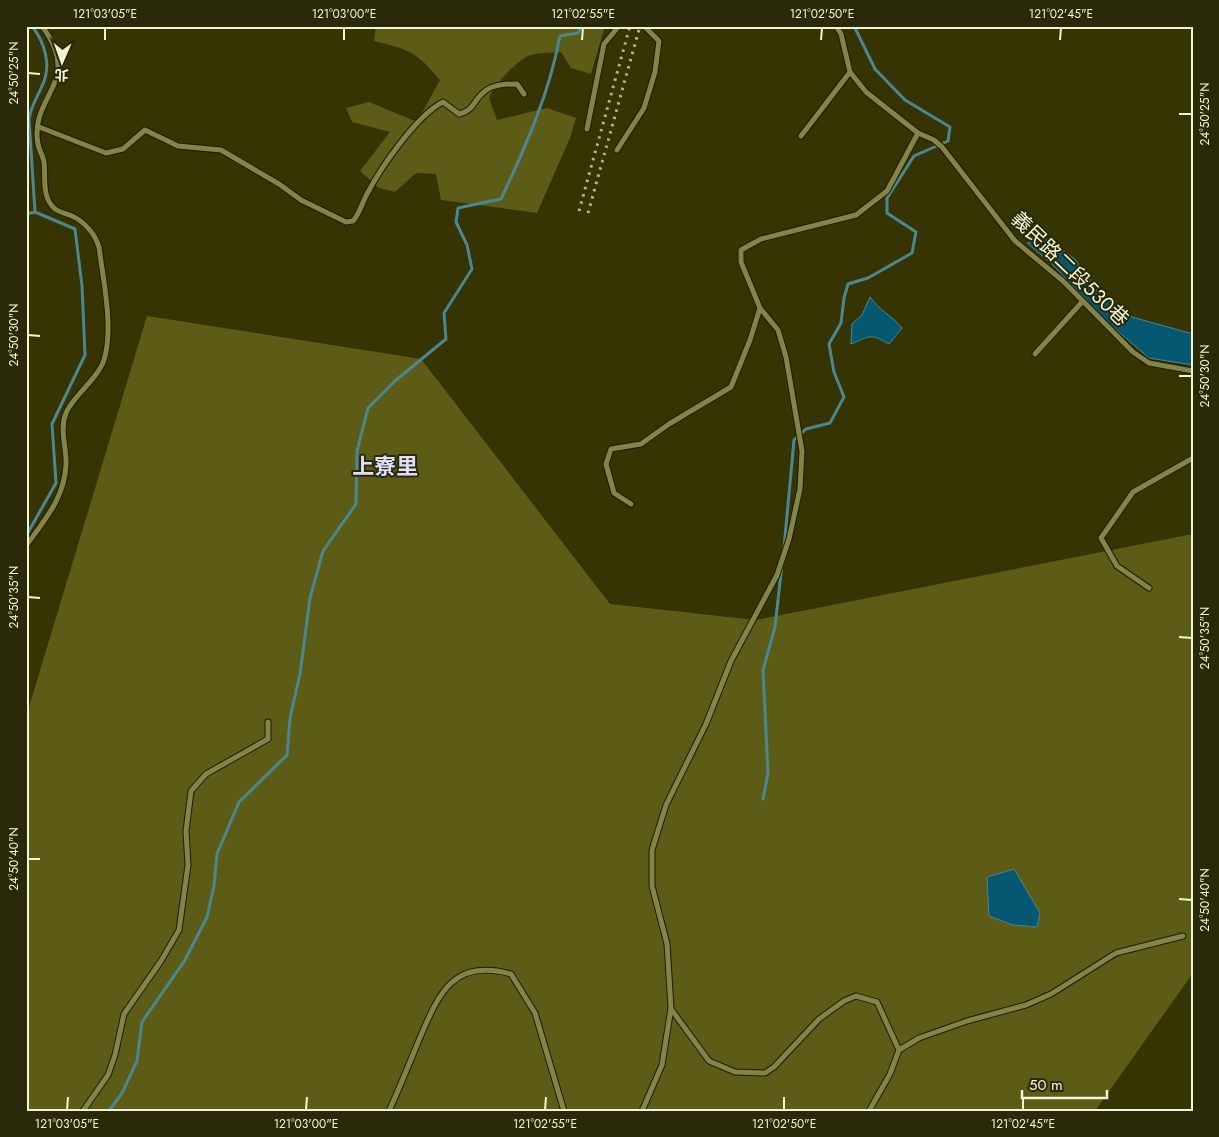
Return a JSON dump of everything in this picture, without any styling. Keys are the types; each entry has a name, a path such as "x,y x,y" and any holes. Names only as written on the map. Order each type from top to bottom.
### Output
{"lane":[{"path":"26,546 61,496 66,465 62,433 66,412 90,384 104,361 108,330 95,236 78,219 54,208 44,189 44,162 38,143 39,128 44,107 57,78 59,59 42,26"},
{"path":"587,129 604,44 619,26"},
{"path":"617,150 644,108 655,72 659,41 644,26"},
{"name":"義民路二段530巷","path":"836,26 841,34 850,72 866,92 918,132 934,140 942,147 1015,241 1063,281 1140,358 1162,367 1193,371"},
{"path":"801,136 850,72"},
{"path":"39,128 106,153 123,150 145,130 178,146 221,150 279,184 302,200 346,222 352,221 358,215 366,194 394,151 432,108 443,102 459,114 468,112 486,90 504,84 517,84 524,94"},
{"path":"642,1111 662,1065 671,1008 667,944 652,886 652,850 666,805 706,724 731,661 777,575 789,539 800,489 802,451 786,357 778,330 760,308 741,262 741,250 761,239 856,215 887,191 918,132"},
{"path":"1036,354 1082,302"},
{"path":"631,504 614,493 606,464 611,449 641,444 669,424 731,387 750,340 760,308"},
{"path":"1149,588 1117,566 1101,538 1133,492 1193,458"},
{"path":"83,1111 108,1075 115,1055 124,1014 161,961 179,930 188,865 186,831 191,791 206,774 268,739 268,722"},
{"path":"869,1111 890,1074 899,1050 927,1035 967,1021 1026,1005 1052,994 1116,953 1182,936"},
{"path":"389,1111 434,1005 446,986 461,975 475,970 494,969 512,974 535,1013 564,1111"},
{"path":"671,1008 709,1062 735,1072 765,1073 774,1067 819,1019 844,1001 856,996 877,1002 899,1050"}],"shaded area":[{"path":"376,26 605,26 591,74 571,68 561,52 533,54 521,60 510,70 499,82 489,98 497,120 547,108 576,118 570,138 537,213 441,200 436,174 416,173 395,192 379,188 360,171 390,132 352,122 346,108 369,102 417,122 440,80 418,57 404,49 374,41"},
{"path":"147,316 421,359 610,604 756,620 1193,534 1193,973 1095,1111 26,1111 26,717"}],"water":[{"path":"1043,237 1075,259 1098,292 1132,317 1193,334 1193,365 1149,358 1107,322 1053,265 1027,243"},
{"path":"870,297 877,306 902,328 889,344 870,337 851,344 852,324 862,315"},
{"path":"1014,869 1040,913 1037,927 1013,925 989,916 987,877"}],"waterway":[{"path":"26,536 56,483 52,424 85,355 82,286 75,229 35,212 29,119 45,78 47,63 44,47 32,26"},
{"path":"109,1111 122,1093 137,1061 142,1022 185,960 207,917 214,886 217,854 239,802 287,755 290,718 300,674 310,598 323,551 356,504 357,451 368,408 396,380 446,339 444,313 472,269 467,245 456,222 458,208 501,199 536,119 550,78 560,36 578,33 583,26"},
{"path":"784,548 794,440 806,429 830,423 844,397 834,372 829,344 841,323 848,284 868,278 912,253 916,232 887,213 887,198 914,156 948,141 950,127 905,100 875,69 854,26"},
{"path":"26,214 35,212"},
{"path":"763,799 768,773 763,670 775,627 782,564"}],"railway":[{"path":"579,211 630,26"},
{"path":"588,213 640,26"}],"district":[{"name":"上寮里","path":"385,466"}]}
